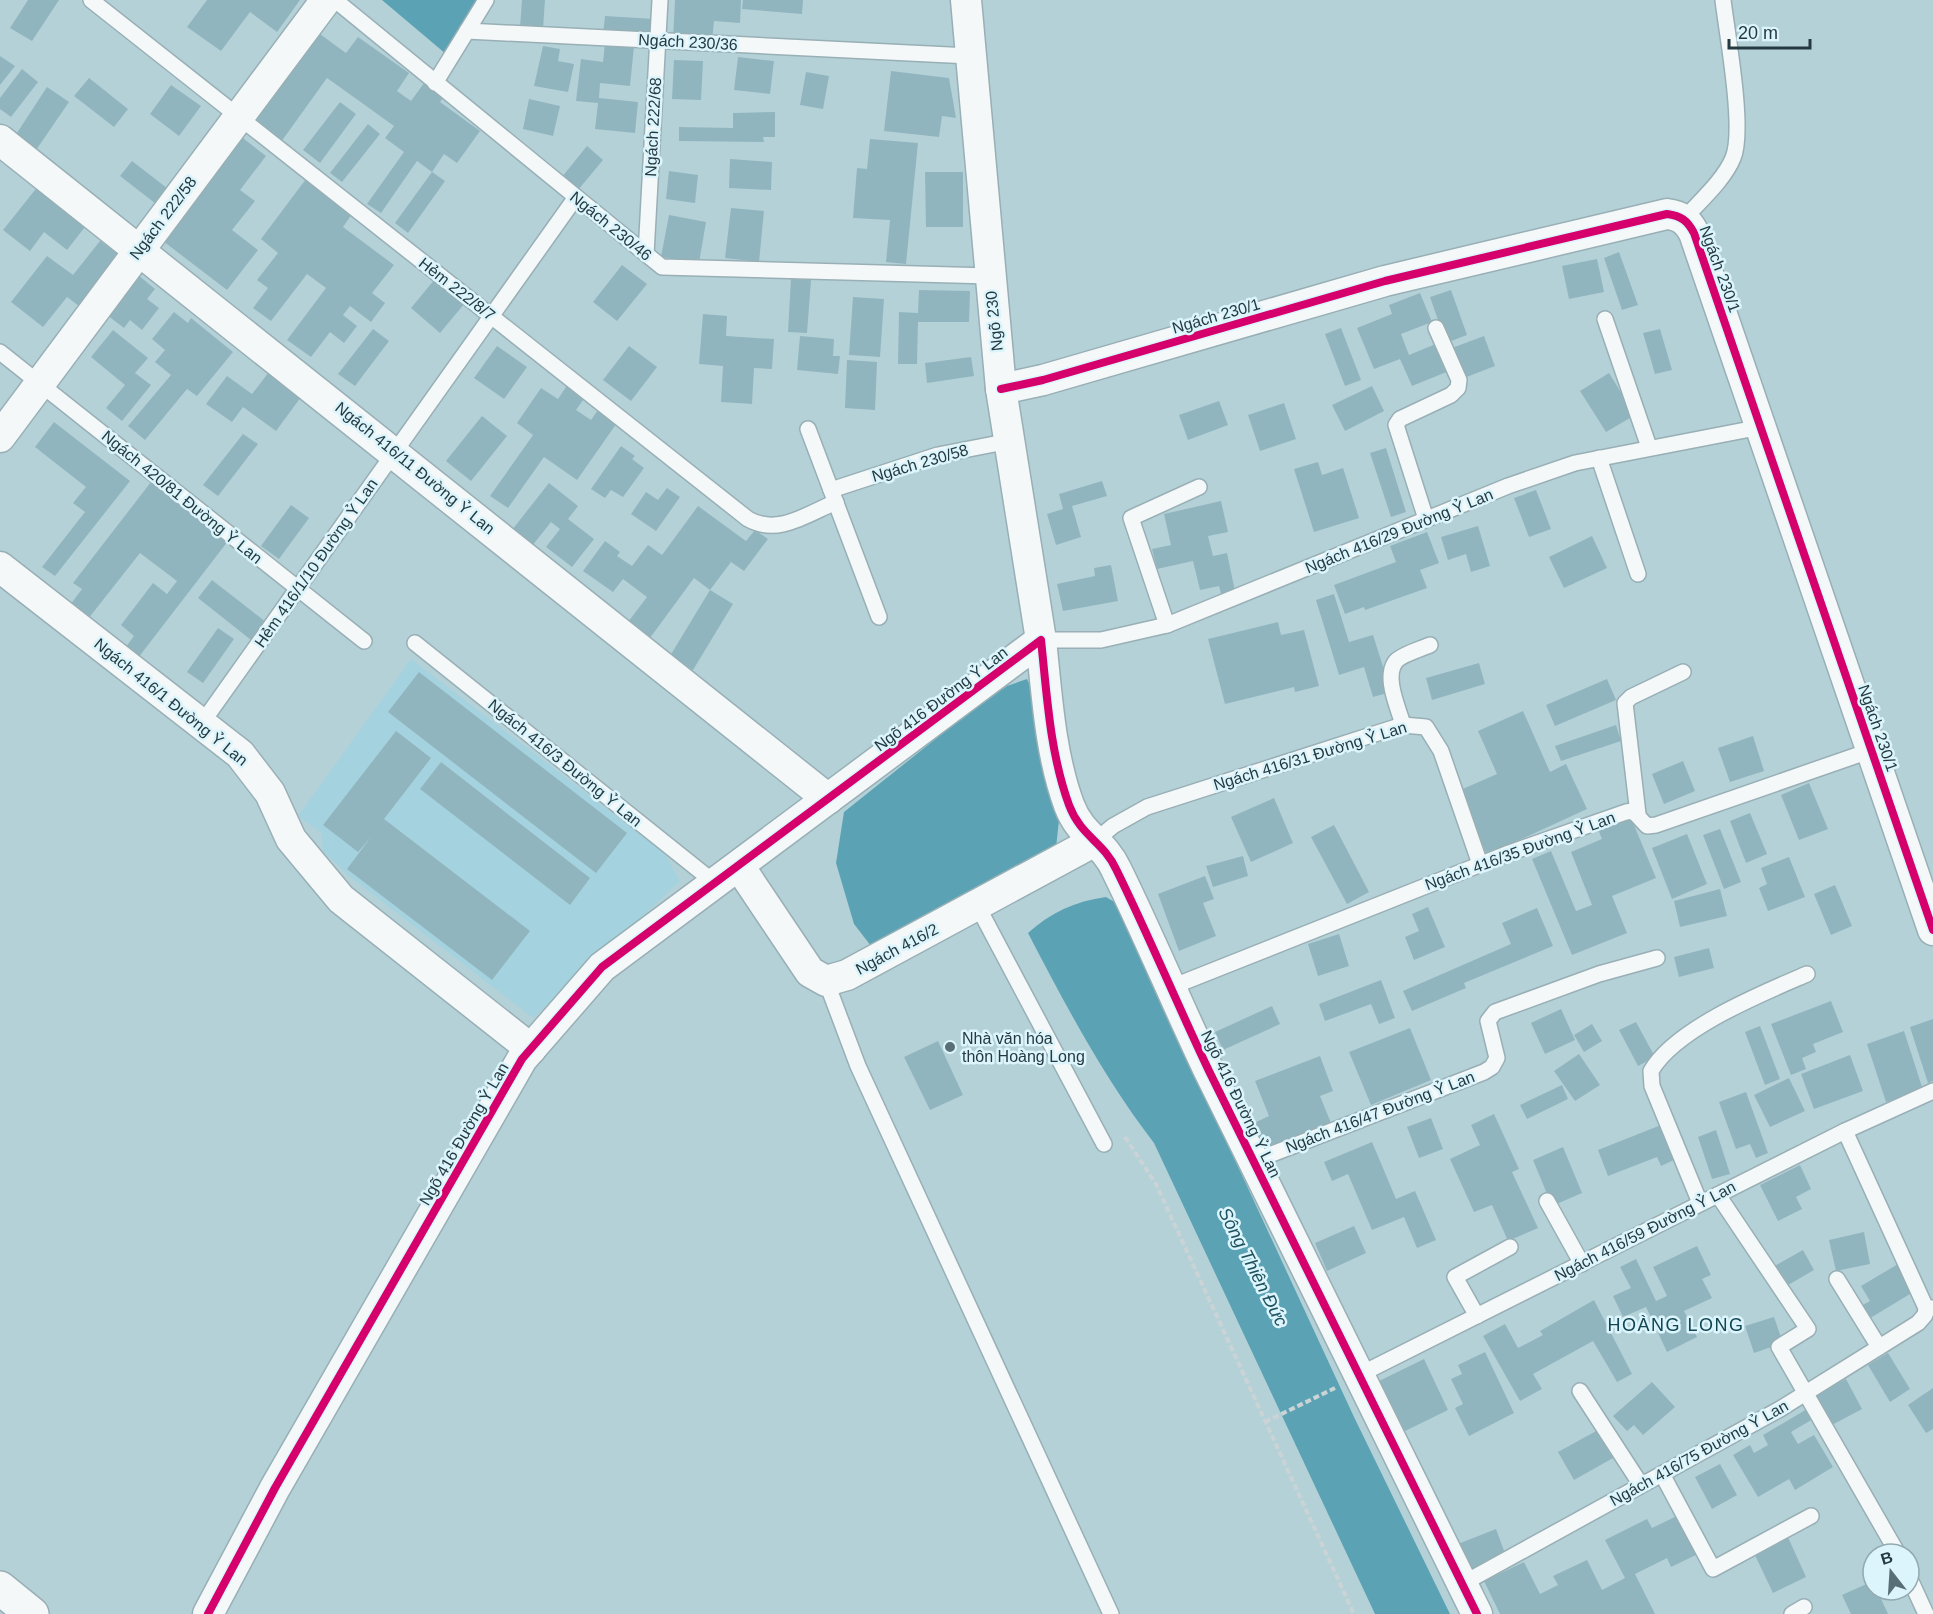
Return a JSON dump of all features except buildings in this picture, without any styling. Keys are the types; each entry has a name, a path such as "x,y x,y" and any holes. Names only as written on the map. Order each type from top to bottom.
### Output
{"main road":[{"path":"0,1588 32,1614"}],"street":[{"name":"Ngách 222/58","path":"0,436 326,0"},
{"name":"Ngõ 230","path":"966,0 1001,389 1041,640"},
{"name":"Ngách 416/11 Đường Ỷ Lan","path":"0,140 140,249 828,799"},
{"name":"Ngách 230/1","path":"1001,389 1043,380 1385,281 1667,214 1684,219 1694,233 1933,930"},
{"name":"Ngách 416/1 Đường Ỷ Lan","path":"0,567 240,754 270,793 291,839 342,899 531,1049"},
{"name":"Ngõ 416 Đường Ỷ Lan","path":"208,1614 275,1488 516,1069 531,1049 602,967 1041,640"},
{"name":"Ngõ 416 Đường Ỷ Lan","path":"1041,640 1052,740 1059,772 1076,822 1116,867 1168,988 1477,1614"},
{"name":"Ngách 416/2","path":"826,981 847,975 1095,841"},
{"path":"739,866 810,972 826,981"}],"lane":[{"name":"Hẻm 222/8/7","path":"91,0 758,525 772,527 786,524 833,496"},
{"name":"Ngách 230/46","path":"335,0 662,267 990,276"},
{"path":"435,83 486,0"},
{"name":"Ngách 222/68","path":"646,254 660,0"},
{"path":"1684,219 1733,159 1736,148 1737,124 1723,0"},
{"name":"Ngách 230/36","path":"467,31 970,56"},
{"name":"Hẻm 416/1/10 Đường Ỷ Lan","path":"202,723 576,197"},
{"path":"1605,319 1649,447"},
{"path":"1426,519 1396,424 1400,419 1451,395 1458,388 1459,380 1436,328"},
{"name":"Ngách 420/81 Đường Ỷ Lan","path":"0,352 364,641"},
{"name":"Ngách 416/29 Đường Ỷ Lan","path":"1041,640 1101,640 1167,625 1508,486 1599,458 1761,427"},
{"path":"808,429 879,617"},
{"name":"Ngách 230/58","path":"833,496 938,455 1010,441"},
{"path":"1599,458 1638,574"},
{"path":"1167,625 1131,518 1199,487"},
{"name":"Ngách 416/3 Đường Ỷ Lan","path":"415,644 715,883"},
{"path":"1403,725 1391,680 1393,668 1397,660 1430,645"},
{"path":"1638,814 1625,703 1631,697 1683,672"},
{"name":"Ngách 416/31 Đường Ỷ Lan","path":"1095,841 1121,821 1147,807 1403,725 1426,727 1434,735 1480,864"},
{"name":"Ngách 416/35 Đường Ỷ Lan","path":"1168,988 1480,864 1626,812 1638,814 1647,826 1656,825 1872,750"},
{"path":"977,905 1104,1144"},
{"name":"Ngách 416/47 Đường Ỷ Lan","path":"1254,1161 1484,1072 1492,1067 1497,1058 1488,1021 1495,1012 1599,974 1657,958"},
{"path":"1700,1203 1652,1086 1651,1071 1678,1043 1718,1016 1807,974"},
{"path":"826,981 858,1066 1111,1614"},
{"name":"Ngách 416/59 Đường Ỷ Lan","path":"1359,1375 1845,1131 1933,1091"},
{"path":"1845,1131 1929,1308"},
{"path":"1718,1195 1808,1329 1779,1347 1891,1542"},
{"path":"1547,1201 1582,1264"},
{"path":"1477,1316 1455,1277 1510,1248"},
{"path":"1837,1279 1879,1347"},
{"name":"Ngách 416/75 Đường Ỷ Lan","path":"1462,1584 1780,1409 1918,1323 1929,1308"},
{"path":"1580,1391 1641,1485"},
{"path":"1662,1474 1713,1569 1811,1516"}],"path":[{"path":"1119,1129 1156,1184 1354,1614"},
{"path":"1265,1422 1359,1375"}],"shaded area":[{"path":"411,659 664,853 680,881 533,1018 349,876 323,851 321,833 298,816"}],"water":[{"path":"382,0 478,0 446,54"},
{"path":"1027,679 1038,702 1059,820 1056,848 871,946 854,924 836,863 844,812 958,721 1007,686"},
{"name":"Sông Thiên Đức","path":"1106,897 1116,903 1354,1417 1450,1614 1375,1614 1154,1143 1102,1067 1028,933 1064,909"}],"cycle path":[{"path":"1001,389 1043,380 1385,281 1667,214 1680,217 1694,233 1933,930"},
{"path":"208,1614 275,1488 522,1059 602,967 1041,640 1053,745 1069,805 1080,825 1105,852 1116,869 1209,1071 1477,1614"}],"place":[{"name":"Nhà văn hóa thôn Hoàng Long","path":"950,1047"}],"district":[{"name":"HOÀNG LONG","path":"1676,1325"}]}
